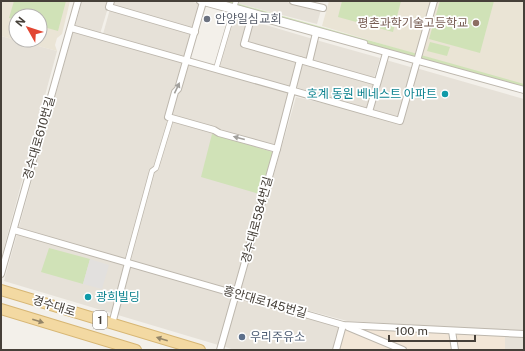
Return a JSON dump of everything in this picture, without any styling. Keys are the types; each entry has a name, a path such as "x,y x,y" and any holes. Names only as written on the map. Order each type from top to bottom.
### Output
{"main road":[{"name":"경수대로","path":"1,290 200,350"},
{"name":"경수대로","path":"1,310 136,350"}],"street":[{"name":"경수대로610번길","path":"1,274 78,1"},
{"path":"111,1 109,7 195,32"},
{"path":"112,324 152,171 156,168 175,92 178,89 195,32 201,1 386,53 417,60"},
{"path":"214,1 417,60 524,89"},
{"path":"216,69 236,1"},
{"path":"293,1 323,8"},
{"path":"71,28 400,121 434,1"},
{"path":"252,15 244,44 377,82"},
{"path":"308,62 316,33"},
{"path":"369,112 386,53"},
{"name":"경수대로584번길","path":"220,350 277,149 300,60"},
{"path":"169,119 214,130 219,133 277,149"},
{"name":"흥안대로145번길","path":"14,230 128,261 343,325 524,334"},
{"path":"336,350 343,325 403,350"},
{"path":"452,331 455,350"}],"shaded area":[{"path":"1,1 70,1 62,34 57,38 55,45 57,51 46,48 48,48 48,8 8,8 8,38 1,36"},
{"path":"82,1 110,1 100,34 75,27"},
{"path":"113,1 189,1 201,4 194,29 111,7"},
{"path":"237,1 283,1 321,10 317,24 236,3"},
{"path":"329,1 432,1 418,55 322,26"},
{"name":"평촌과학기술고등학교","path":"434,1 524,1 524,85 420,55"},
{"path":"110,9 193,33 185,59 103,34"},
{"path":"231,17 250,22 244,44 297,61 290,87 292,90 236,294 343,325 336,350 235,350 4,281 74,28 183,59 182,63 216,69"},
{"path":"252,21 313,39 307,60 246,43"},
{"path":"1,36 8,38 8,48 46,48 57,51 1,259"},
{"path":"316,40 380,58 374,78 310,62"},
{"path":"386,60 414,68 399,118 370,110"},
{"path":"301,63 374,85 367,108 295,87"},
{"path":"416,68 524,99 524,331 347,321 244,293 241,289 296,97 399,121"},
{"path":"90,259 109,265 102,289 83,284"},
{"path":"343,325 505,335 505,350 336,350"},
{"path":"454,332 524,336 524,350 457,350"}],"green space":[{"path":"14,1 66,1 58,31 48,28 48,8 12,8"},
{"path":"206,1 230,1 524,84 524,90"},
{"path":"342,1 401,1 393,32 338,17"},
{"path":"440,1 494,1 480,53 429,39"},
{"path":"430,42 450,47 447,56 427,51"},
{"path":"212,134 276,153 263,195 201,177"},
{"path":"49,248 90,259 83,284 41,272"}],"place":[{"name":"안양일심교회","path":"207,19"},
{"name":"평촌과학기술고등학교","path":"476,23"},
{"name":"호계 동원 베네스트 아파트","path":"445,94"},
{"name":"광희빌딩","path":"88,297"},
{"name":"우리주유소","path":"242,337"}]}
